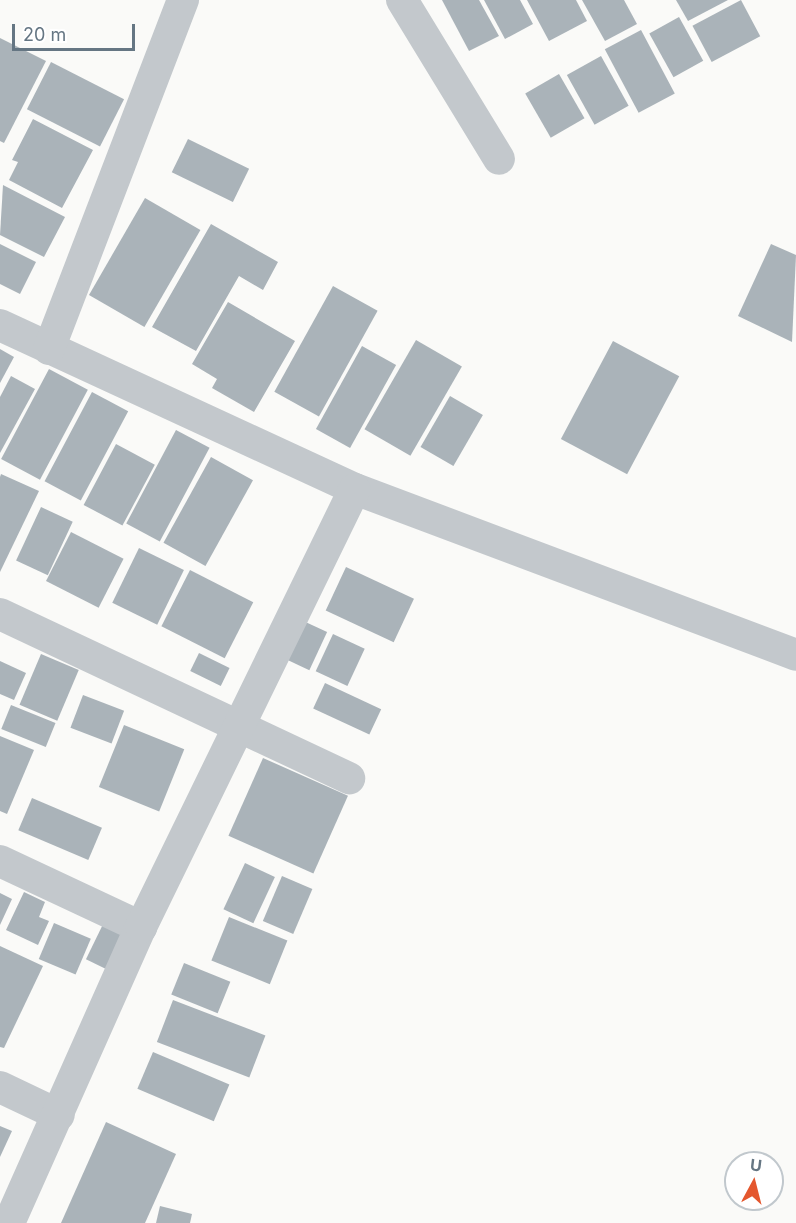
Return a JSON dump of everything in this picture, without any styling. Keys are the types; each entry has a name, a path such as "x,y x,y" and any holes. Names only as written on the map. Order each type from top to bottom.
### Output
{"street":[{"path":"49,349 183,0"},
{"path":"402,0 499,159"},
{"path":"0,325 355,489 796,655"},
{"path":"9,1223 141,927 238,724 355,489"},
{"path":"0,614 349,778"},
{"path":"0,861 141,927"},
{"path":"0,1088 59,1115"}],"building":[{"path":"442,0 479,0 499,36 469,51"},
{"path":"484,0 520,0 533,24 505,39"},
{"path":"527,0 576,0 587,21 549,41"},
{"path":"582,0 624,0 637,24 605,41"},
{"path":"676,0 728,0 688,21"},
{"path":"741,0 760,36 712,62 692,26"},
{"path":"679,17 703,61 674,77 649,33"},
{"path":"641,30 675,94 639,113 605,49"},
{"path":"0,38 46,61 4,143 0,141"},
{"path":"601,56 629,106 595,125 567,75"},
{"path":"51,62 124,99 100,146 27,109"},
{"path":"559,74 584,118 551,138 525,94"},
{"path":"33,119 93,150 62,208 9,180 18,162 12,160"},
{"path":"188,139 249,169 233,202 172,172"},
{"path":"3,185 65,217 44,257 0,235"},
{"path":"145,198 200,230 144,327 89,295"},
{"path":"211,224 278,262 263,290 239,276 196,351 152,327"},
{"path":"0,244 36,262 20,294 0,284"},
{"path":"771,244 796,255 792,342 738,316"},
{"path":"333,286 378,311 319,417 274,392"},
{"path":"228,302 295,341 254,412 212,388 217,379 192,364"},
{"path":"416,340 462,366 410,456 364,429"},
{"path":"613,341 679,376 627,474 561,439"},
{"path":"362,346 396,365 350,448 316,429"},
{"path":"0,349 14,357 0,383"},
{"path":"49,369 88,390 40,480 1,459"},
{"path":"11,376 35,389 0,453 0,397"},
{"path":"92,392 128,411 81,500 45,481"},
{"path":"450,396 483,415 453,466 420,447"},
{"path":"176,430 210,448 160,541 126,524"},
{"path":"116,444 155,465 122,526 84,505"},
{"path":"211,457 253,480 205,566 163,543"},
{"path":"1,474 39,491 0,572 0,477"},
{"path":"41,507 73,522 48,575 16,560"},
{"path":"71,532 124,559 99,608 46,581"},
{"path":"139,548 184,570 157,625 112,603"},
{"path":"346,567 414,599 394,642 326,611"},
{"path":"190,570 253,602 225,658 161,626"},
{"path":"299,619 327,632 309,670 281,657"},
{"path":"333,634 365,649 347,686 316,671"},
{"path":"199,653 230,668 221,686 190,671"},
{"path":"41,654 79,670 57,721 20,705"},
{"path":"0,661 26,673 14,700 0,694"},
{"path":"325,683 381,709 369,735 313,708"},
{"path":"83,695 124,711 112,743 70,728"},
{"path":"11,705 56,723 46,747 1,729"},
{"path":"124,725 184,749 159,811 99,787"},
{"path":"0,736 34,750 7,814 0,811"},
{"path":"263,758 348,796 313,873 228,836"},
{"path":"32,798 102,828 88,860 18,830"},
{"path":"245,863 275,877 253,923 223,909"},
{"path":"282,876 312,889 293,934 263,921"},
{"path":"24,892 45,902 39,917 49,921 38,945 6,930"},
{"path":"0,893 12,899 0,925"},
{"path":"107,916 136,930 115,973 86,959"},
{"path":"229,917 287,941 270,984 211,961"},
{"path":"54,923 91,939 76,975 39,959"},
{"path":"0,946 43,966 4,1048 0,1047"},
{"path":"184,963 230,982 218,1013 171,995"},
{"path":"173,1000 265,1035 249,1077 157,1042"},
{"path":"153,1052 229,1084 214,1121 137,1089"},
{"path":"106,1122 176,1154 145,1223 61,1223"},
{"path":"0,1126 12,1131 0,1157"},
{"path":"160,1206 192,1214 190,1223 156,1223"}]}
